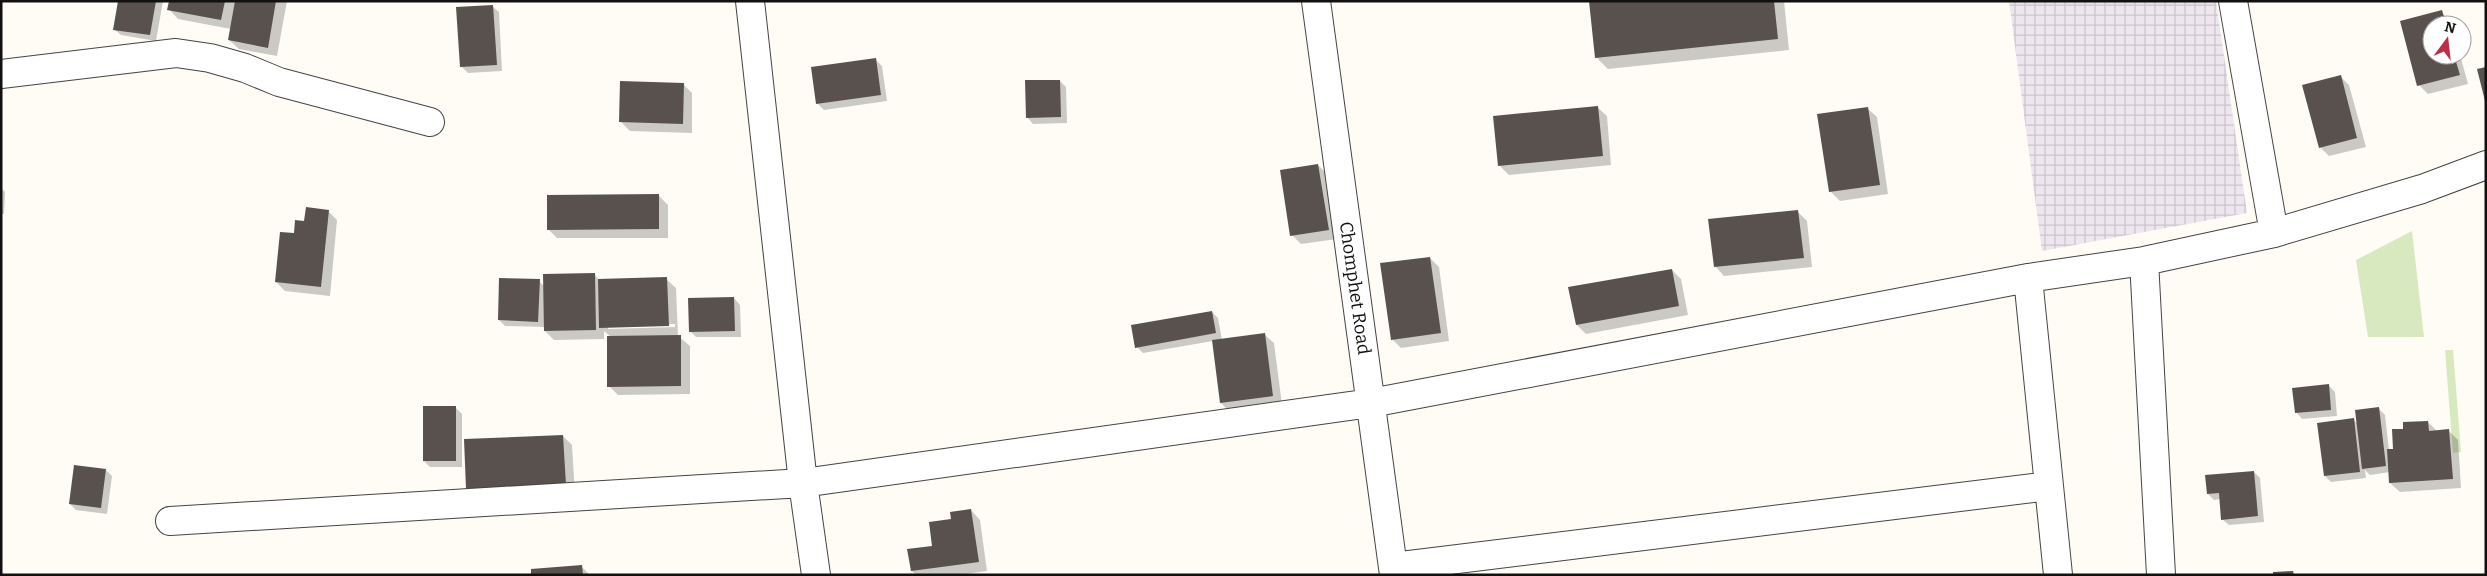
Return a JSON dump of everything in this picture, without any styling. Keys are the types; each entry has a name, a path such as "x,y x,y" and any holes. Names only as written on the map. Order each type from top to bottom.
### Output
{"street":[{"path":"750,1 803,483 816,575"},
{"name":"Chomphet Road","path":"1316,1 1394,571"},
{"path":"2233,1 2274,234"},
{"path":"1,74 176,53 210,58 245,68 279,82 430,122"},
{"path":"170,521 803,483 1371,403 2028,278 2144,261 2274,234 2422,189 2486,165"},
{"path":"2144,261 2161,575"},
{"path":"2028,278 2058,575"},
{"path":"1394,571 2049,486"}],"shaded area":[{"path":"2009,1 2216,1 2247,213 2042,251"}],"green space":[{"path":"2412,231 2424,337 2368,337 2356,260"},
{"path":"2445,350 2453,350 2461,452 2453,453"}],"building":[{"path":"118,1 156,1 150,35 113,30"},
{"path":"169,1 225,1 221,20 167,10"},
{"path":"235,1 276,1 268,48 228,40"},
{"path":"1589,1 1774,1 1778,39 1595,58"},
{"path":"493,5 497,65 460,67 456,7"},
{"path":"2442,10 2443,15 2423,15"},
{"path":"2422,15 2422,65 2457,65 2460,75 2417,86 2400,21"},
{"path":"876,58 881,95 816,104 811,67"},
{"path":"2486,67 2486,101 2485,101 2477,69"},
{"path":"2341,75 2357,138 2319,148 2302,85"},
{"path":"1025,80 1060,80 1061,117 1026,118"},
{"path":"620,81 684,83 683,124 619,122"},
{"path":"1598,106 1603,156 1498,166 1493,116"},
{"path":"1868,107 1880,185 1829,192 1817,114"},
{"path":"1318,164 1329,230 1290,236 1280,170"},
{"path":"659,194 659,229 547,230 547,195"},
{"path":"306,207 329,210 321,287 275,282 280,232 294,233 295,220 304,221"},
{"path":"1798,210 1804,258 1714,267 1708,219"},
{"path":"1430,257 1441,333 1391,340 1380,263"},
{"path":"1672,269 1679,306 1576,325 1568,287"},
{"path":"595,273 596,330 544,331 543,274"},
{"path":"667,277 669,326 599,328 598,279"},
{"path":"499,278 540,279 538,322 498,320"},
{"path":"734,297 735,331 689,332 688,298"},
{"path":"1212,311 1216,333 1135,348 1131,325"},
{"path":"1265,333 1273,396 1220,403 1212,340"},
{"path":"681,335 681,386 607,387 607,336"},
{"path":"2329,384 2331,410 2295,413 2292,388"},
{"path":"423,406 456,406 456,461 423,461"},
{"path":"2379,407 2386,466 2362,469 2355,410"},
{"path":"2354,418 2360,472 2324,476 2317,423"},
{"path":"2428,421 2429,431 2449,429 2453,479 2389,483 2387,449 2393,449 2392,429 2403,429 2403,422"},
{"path":"563,435 566,485 466,489 464,439"},
{"path":"74,465 106,469 101,508 69,504"},
{"path":"2254,471 2258,516 2221,520 2219,493 2207,494 2205,475"},
{"path":"971,509 979,562 911,571 907,549 932,546 929,522 951,519 950,512"},
{"path":"582,565 583,575 531,575 531,569"},
{"path":"2293,571 2294,575 2273,575 2273,572"}]}
